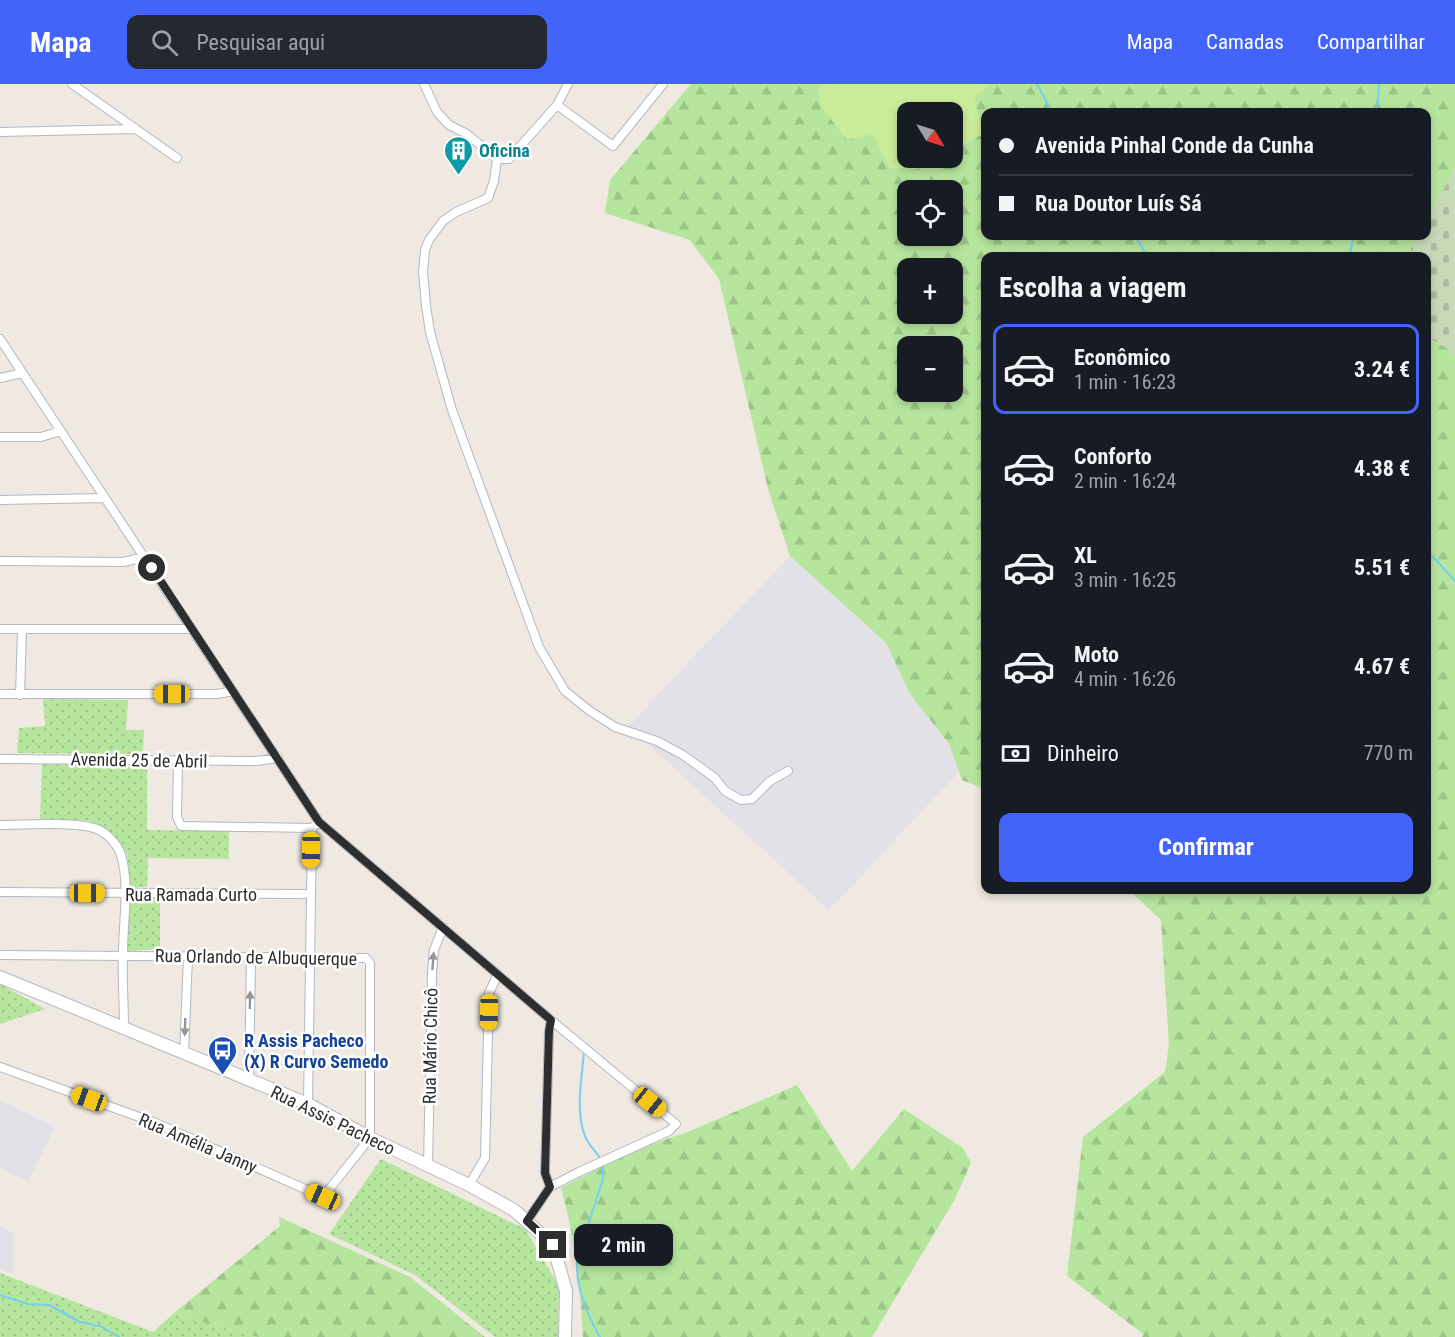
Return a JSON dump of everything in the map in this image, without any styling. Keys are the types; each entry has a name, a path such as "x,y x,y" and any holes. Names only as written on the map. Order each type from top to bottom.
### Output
{"street":[{"path":"72,84 177,158"},
{"path":"424,84 436,112 497,159 509,159 557,105 568,84"},
{"path":"557,105 613,146 663,84"},
{"path":"0,132 135,129"},
{"path":"497,159 494,181 488,198 456,212 436,228 425,250 423,272 430,332 452,410 539,647 565,690 590,711 615,727 657,741 683,755 715,778 725,791 741,800 752,799 770,781 788,771"},
{"path":"0,339 319,822 676,1124 669,1131 550,1187 527,1221"},
{"path":"0,378 22,373"},
{"path":"0,437 41,436 61,431"},
{"path":"0,500 105,498"},
{"path":"0,561 123,562 145,557"},
{"path":"0,629 192,629"},
{"path":"20,695 22,629"},
{"path":"0,694 218,694 233,691"},
{"name":"Avenida 25 de Abril","path":"0,759 256,761 278,759"},
{"path":"178,760 177,817 181,826 312,828 319,822"},
{"path":"0,825 80,825 96,828 111,839 120,852 124,868 125,893 124,1030"},
{"path":"308,1104 312,828"},
{"name":"Rua Ramada Curto","path":"0,892 310,894"},
{"name":"Rua Mário Chicô","path":"428,1166 432,973 434,950 443,927"},
{"name":"Rua Orlando de Albuquerque","path":"0,955 366,958 370,963 370,1138"},
{"path":"184,1054 188,958"},
{"path":"249,1079 251,958"},
{"path":"469,1185 484,1158 489,993 498,974"},
{"name":"Rua Assis Pacheco","path":"0,977 308,1104 370,1138 469,1185 514,1210 553,1245 566,1291 565,1337"},
{"path":"550,1187 545,1173 551,1020"},
{"name":"Rua Amélia Janny","path":"0,1067 156,1123 323,1197 370,1138"}],"shaded area":[{"path":"790,556 886,643 910,694 949,744 959,772 829,910 628,726"},
{"path":"0,1100 55,1127 28,1182 0,1168"},
{"path":"0,1227 14,1233 14,1274 0,1269"}],"green space":[{"path":"691,84 1455,84 1455,168 1431,213 1431,108 981,108 981,240 1416,240 1409,252 981,252 981,787 962,780 949,744 910,694 886,643 790,556 768,489 719,279 690,240 605,213 610,180"},
{"path":"819,84 990,84 974,98 981,135 963,145 963,102 897,102 897,168 919,168 917,169 889,168 873,134 847,140 820,105"},
{"path":"1455,168 1455,357 1447,348 1431,339 1431,252 1409,252 1416,240 1431,240 1431,213"},
{"path":"1431,339 1447,348 1455,357 1455,1337 1142,1337 1143,1334 1067,1276 1083,1137 1165,1072 1169,1045 1161,920 1133,894 1431,894"},
{"path":"43,699 128,700 126,730 144,730 143,754 17,753 19,728 45,726"},
{"path":"42,764 147,766 147,830 229,831 229,859 148,858 147,887 129,888 127,854 113,834 89,821 40,819"},
{"path":"127,898 160,898 160,949 127,951"},
{"path":"0,984 45,1009 0,1024"},
{"path":"797,1085 852,1171 904,1109 963,1148 971,1163 955,1199 872,1337 583,1337 576,1262 561,1188 631,1151 690,1131"},
{"path":"381,1159 525,1229 559,1286 558,1337 495,1337 415,1275 329,1234"},
{"path":"279,1217 410,1277 485,1337 258,1337 173,1314 280,1226"},
{"path":"0,1273 153,1332 173,1314 258,1337 0,1337"}],"waterway":[{"path":"1037,84 1050,108"},
{"path":"1377,108 1379,84"},
{"path":"1137,240 1145,252"},
{"path":"1350,252 1353,240"},
{"path":"1431,555 1455,581"},
{"path":"584,1051 580,1116 586,1139 601,1160"},
{"path":"600,1337 583,1300 578,1281 577,1260 603,1179 603,1165"},
{"path":"0,1295 28,1304 49,1305 80,1322 100,1326 119,1337"}],"place":[{"name":"Oficina","path":"458,176"},
{"name":"R Assis Pacheco (X) R Curvo Semedo","path":"223,1076"}],"route":[{"path":"152,568 319,822 551,1020 545,1173 550,1187 527,1221 553,1245"}]}
